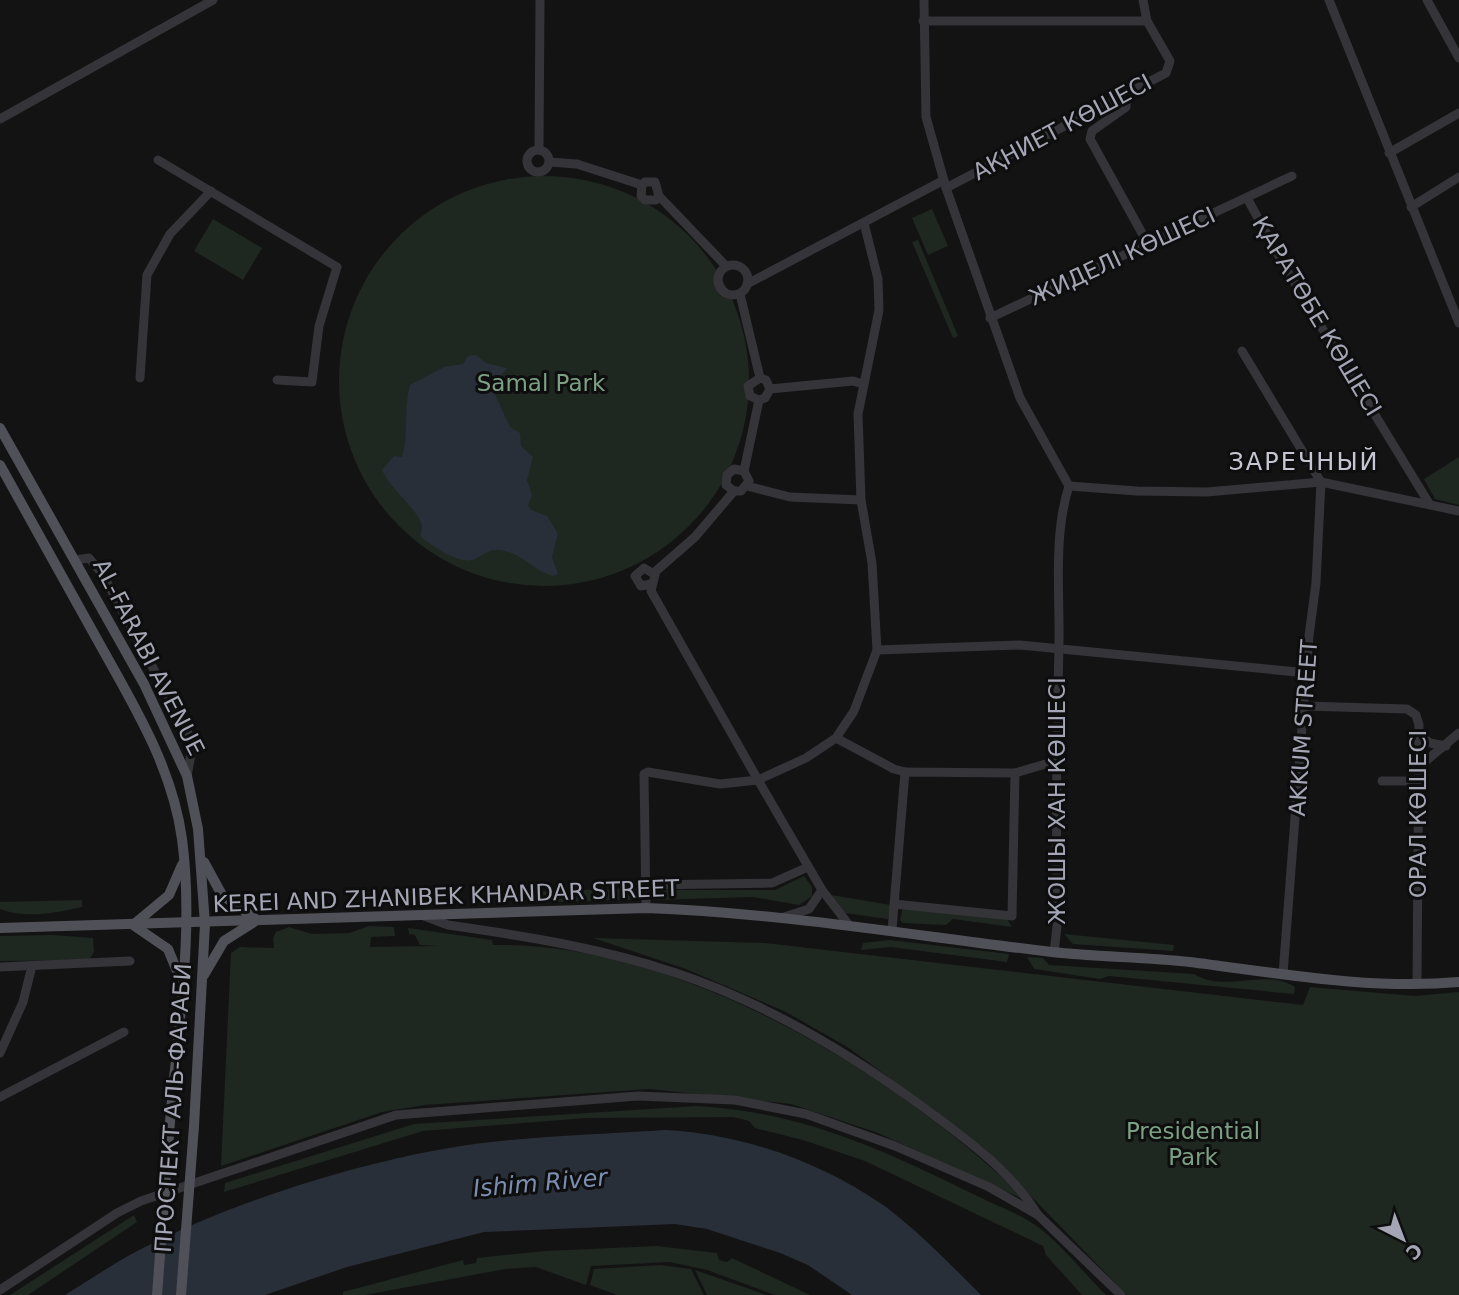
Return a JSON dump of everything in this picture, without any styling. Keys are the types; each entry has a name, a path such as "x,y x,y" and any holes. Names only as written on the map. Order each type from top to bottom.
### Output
{"main road":[{"name":"AL-FARABI AVENUE","path":"0,428 144,684 187,776 202,858 205,924"},
{"name":"AL-FARABI AVENUE","path":"0,465 144,722 167,777 178,815 186,924"},
{"path":"81,611 98,602"},
{"path":"202,858 222,895 257,920 224,941 203,978"},
{"path":"181,982 168,949 133,925 169,895 183,862"},
{"name":"KEREI AND ZHANIBEK KHANDAR STREET","path":"0,929 646,908 784,917 892,930 909,929 1054,952 1180,961 1283,974 1417,984 1459,982"},
{"name":"ПРОСПЕКТ АЛЬ-ФАРАБИ","path":"157,1295 186,924"},
{"name":"ПРОСПЕКТ АЛЬ-ФАРАБИ","path":"181,1295 205,924"}],"street":[{"path":"0,119 213,0"},
{"path":"539,150 540,0"},
{"path":"923,0 926,117 945,184 1020,398 1069,485 1137,491 1207,492 1321,482 1459,511"},
{"path":"923,21 1147,22 1143,0"},
{"path":"1329,0 1411,207 1456,305 1459,323"},
{"path":"1427,0 1459,58"},
{"name":"АҚНИЕТ КӨШЕСІ","path":"747,284 1166,73 1170,61 1147,22"},
{"path":"1126,93 1126,107 1092,131 1090,139 1148,244"},
{"path":"1389,153 1459,113"},
{"path":"539,150 546,153 549,162 541,172 530,169 527,159 531,152 539,150"},
{"path":"158,160 337,267 319,326 312,382 277,380"},
{"path":"549,162 577,164 642,185 655,182 659,186 656,200 645,200 641,196 642,185"},
{"name":"ЖИДЕЛІ КӨШЕСІ","path":"990,318 1292,176"},
{"path":"1411,207 1459,177"},
{"path":"140,378 147,275 170,234 211,191"},
{"path":"659,195 726,266 742,267 747,273 747,284 740,293 733,295 720,287 720,272 726,266"},
{"name":"ҚАРАТӨБЕ КӨШЕСІ","path":"1247,198 1286,269 1430,505"},
{"path":"646,908 644,774 648,772 720,784 758,780 806,758 836,738 854,711 877,650 872,563 861,500 859,414 879,310 878,279 864,223"},
{"path":"740,293 760,378"},
{"path":"1242,351 1321,482"},
{"path":"760,378 766,380 770,389"},
{"path":"760,378 748,386 750,396 759,400 765,398 770,389"},
{"path":"770,389 853,381 863,384"},
{"path":"744,471 734,469 727,475 726,485 734,491 741,491 749,481 744,471 759,400"},
{"name":"AKKUM STREET","path":"1283,974 1316,583 1321,482"},
{"name":"ЖОШЫ ХАН КӨШЕСІ","path":"1054,952 1058,918 1056,761 1061,533 1069,485"},
{"path":"747,486 790,497 861,500"},
{"path":"734,491 695,537 654,574 652,594 808,867 849,925"},
{"path":"75,560 89,558 97,565 127,609 189,735 192,750 187,776"},
{"path":"652,584 641,586 635,576 644,568 654,574"},
{"path":"877,650 1020,645 1307,673"},
{"name":"ОРАЛ КӨШЕСІ","path":"1304,706 1407,709 1416,715 1421,765 1417,984"},
{"path":"1421,765 1459,733"},
{"path":"1420,736 1430,743 1446,746"},
{"path":"836,738 905,772 1015,773 1056,761"},
{"path":"892,930 905,772"},
{"path":"894,904 1012,916 1015,773"},
{"path":"1382,781 1420,780"},
{"path":"645,885 772,883 808,867"},
{"path":"784,917 809,909 822,890"},
{"path":"422,915 448,925 607,953 679,974 761,1009 834,1047 889,1082 978,1148 1027,1197 1038,1215 1121,1295"},
{"path":"0,967 130,961"},
{"path":"0,1053 23,1002 33,966"},
{"path":"0,1097 124,1032"},
{"path":"0,1290 141,1200 396,1115 429,1110 638,1096 735,1100 806,1114 895,1146 970,1178 1038,1215"}],"green space":[{"name":"Samal Park","path":"544,176 584,180 622,192 658,211 689,236 714,267 733,303 745,341 749,381 745,421 733,459 714,495 689,526 658,551 622,570 584,582 544,586 504,582 466,570 430,551 399,526 374,495 355,459 343,421 339,381 343,341 355,303 374,267 399,236 430,211 466,192 504,180"},
{"path":"932,209 948,246 928,255 912,218"},
{"path":"213,219 262,248 243,280 194,251"},
{"path":"918,240 958,336 953,338 912,242"},
{"path":"1459,457 1459,505 1435,499 1424,479"},
{"path":"804,876 812,887 812,896 799,905 753,897 654,900 654,890 775,890"},
{"path":"639,888 642,893 639,899 530,903 525,892"},
{"path":"831,895 891,905 888,919 845,913"},
{"path":"82,900 82,907 51,913 20,914 0,909 0,902"},
{"path":"903,907 1007,919 1012,927 953,919 946,925 903,923 900,920"},
{"path":"369,926 394,927 395,936 371,937 370,947 438,946 420,945 415,935 409,934 408,928 492,940 493,945 564,950 637,965 710,991 781,1024 850,1063 915,1107 975,1153 1027,1201 878,1133 791,1104 650,1089 425,1105 382,1112 221,1166 231,953 240,947 274,948 273,938 276,932 289,927 312,934 349,933"},
{"path":"1064,934 1174,945 1173,951 1073,944"},
{"path":"53,935 93,938 94,952 89,960 0,961 0,936"},
{"name":"Presidential Park","path":"593,938 765,943 1303,1005 1310,987 1415,996 1459,992 1459,1295 1127,1295 985,1149 849,1048 786,1012 686,969"},
{"path":"890,940 1009,954 1007,962 891,947 861,950 863,943"},
{"path":"1027,957 1043,958 1049,965 1194,974 1219,982 1271,979 1295,987 1294,994 1109,976 1100,979 1034,969"},
{"path":"697,1106 771,1116 805,1124 904,1161 1034,1224 1059,1245 1106,1295 1082,1295 1046,1255 1043,1246 865,1161 803,1140 755,1128 749,1121 733,1117 586,1118 423,1131 224,1192 225,1183 414,1124"},
{"path":"134,1215 137,1222 28,1295 10,1295"},
{"path":"657,1246 717,1253 719,1260 727,1262 732,1258 810,1295 775,1295 707,1270 670,1262 591,1266 586,1285 536,1267 505,1269 365,1295 343,1295 343,1292 463,1260 464,1265 476,1263 477,1258 545,1251"},
{"path":"660,1265 691,1269 704,1295 617,1295 590,1285 594,1269"},
{"path":"695,1270 767,1295 707,1295"}],"water":[{"path":"476,355 486,363 507,368 492,388 510,427 520,433 521,446 533,457 527,480 532,495 528,505 531,510 547,516 558,534 552,557 558,574 553,576 505,551 493,550 475,559 462,560 439,550 421,537 420,521 382,470 394,456 402,457 410,385 444,367 463,364 468,356"},
{"name":"Ishim River","path":"665,1130 723,1137 752,1144 809,1164 835,1177 899,1217 981,1295 852,1295 808,1265 780,1253 707,1229 675,1224 484,1232 347,1267 265,1295 65,1295 128,1256 201,1221 282,1191 364,1166 443,1149 498,1141"}],"district":[{"name":"ЗАРЕЧНЫЙ","path":"1304,462"}]}
